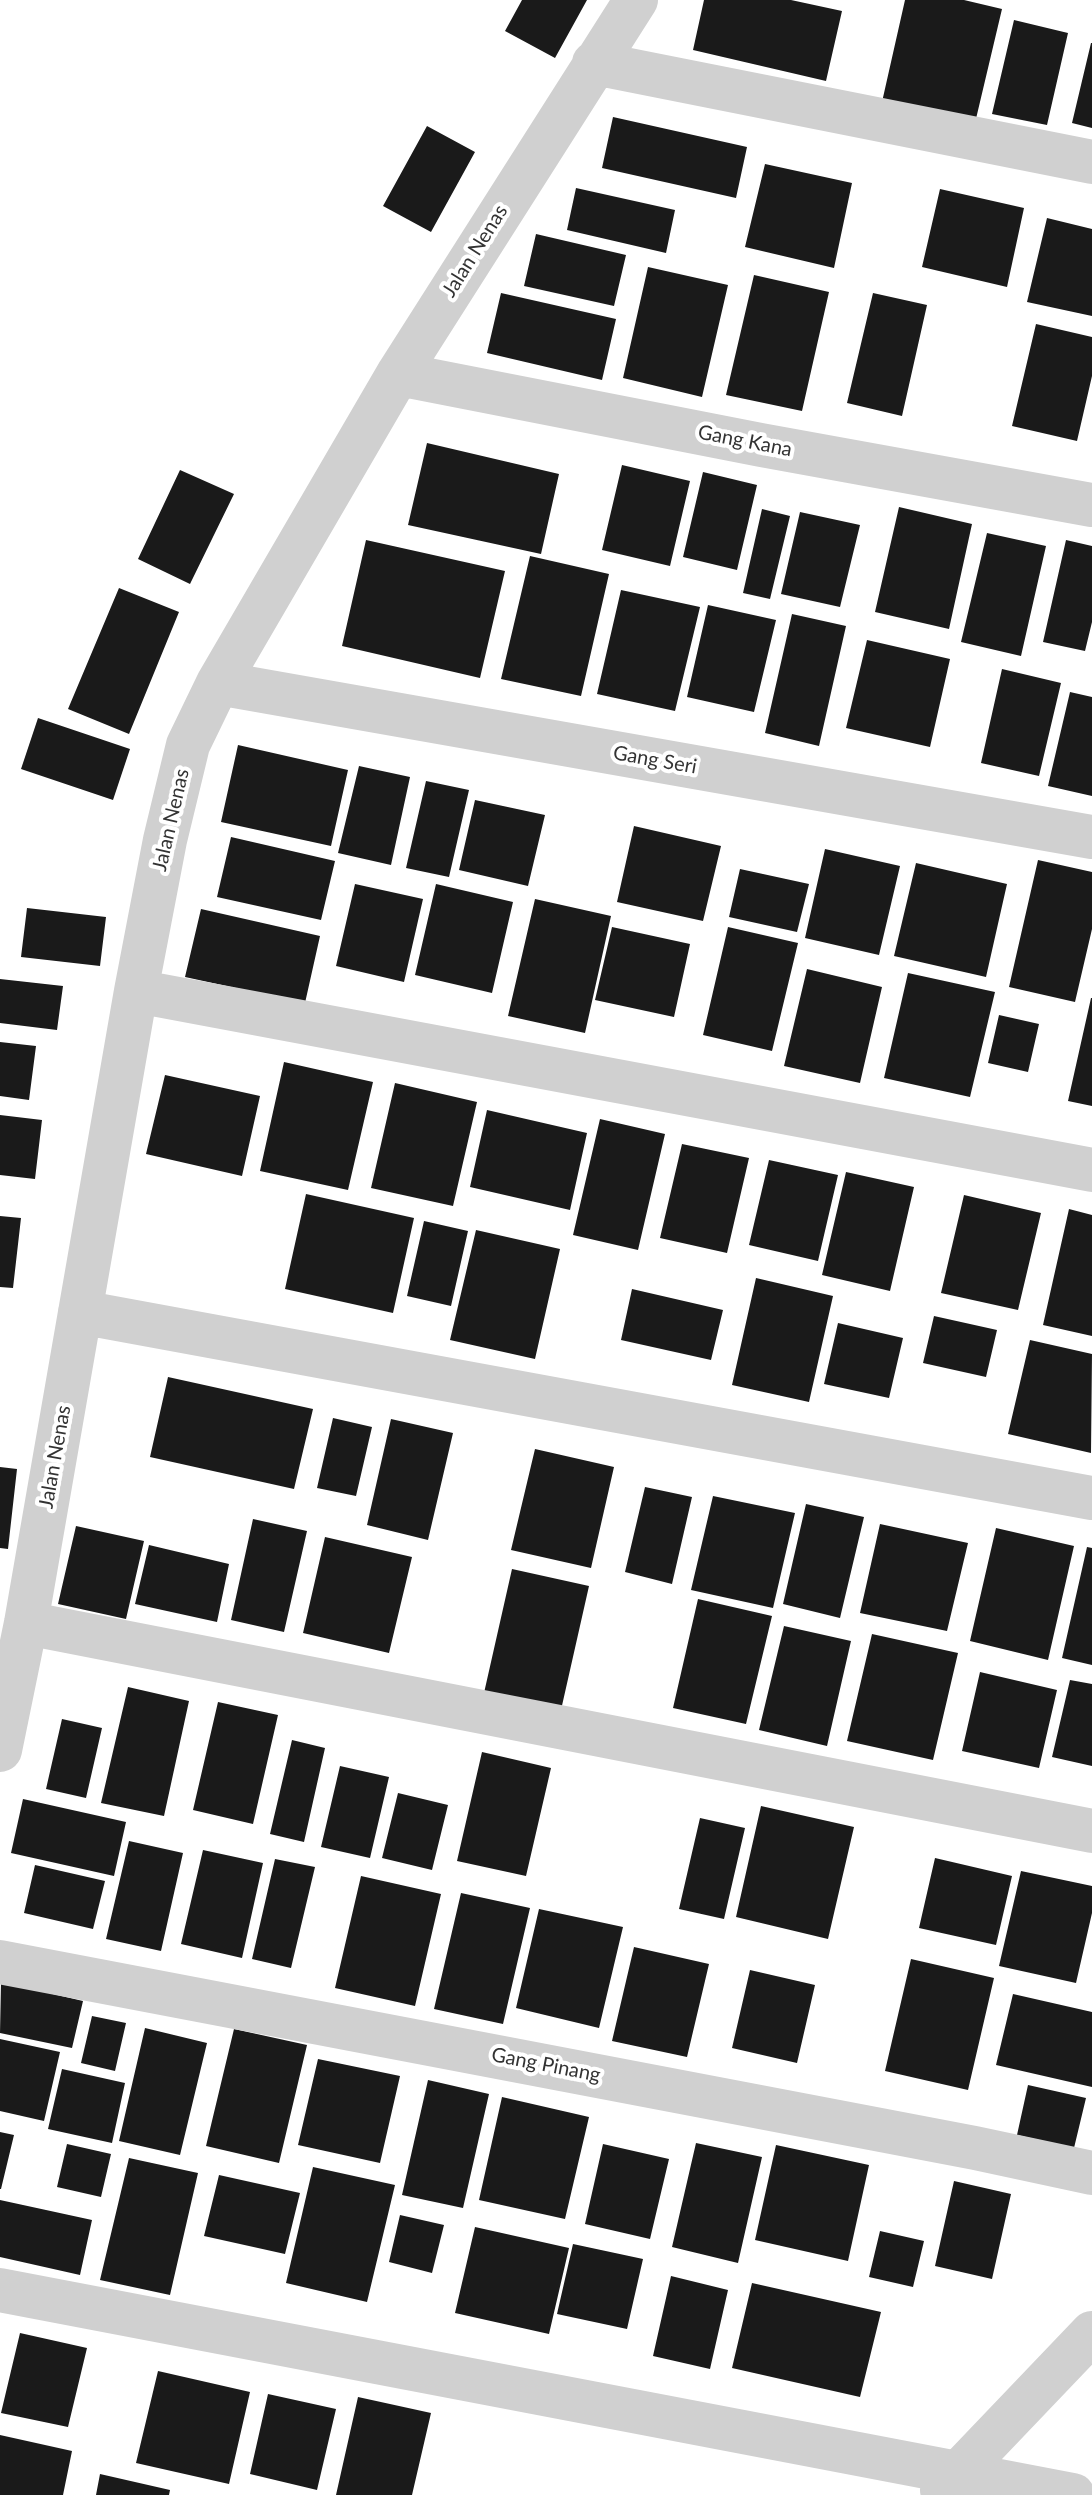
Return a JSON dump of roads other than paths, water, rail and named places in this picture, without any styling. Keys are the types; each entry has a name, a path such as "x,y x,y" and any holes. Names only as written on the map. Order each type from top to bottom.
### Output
{"street":[{"name":"Jalan Nenas","path":"0,1750 26,1623 136,991 165,840 188,745 218,683 398,374 636,0"},
{"path":"594,63 1092,162"},
{"name":"Gang Kana","path":"398,374 1092,505"},
{"name":"Gang Seri","path":"218,683 1092,837"},
{"path":"136,991 1092,1170"},
{"path":"80,1312 1092,1498"},
{"path":"26,1623 1092,1831"},
{"name":"Gang Pinang","path":"0,1962 852,2124 1092,2173"},
{"path":"0,2290 948,2484 1073,2495"},
{"path":"948,2484 1092,2333"}]}
